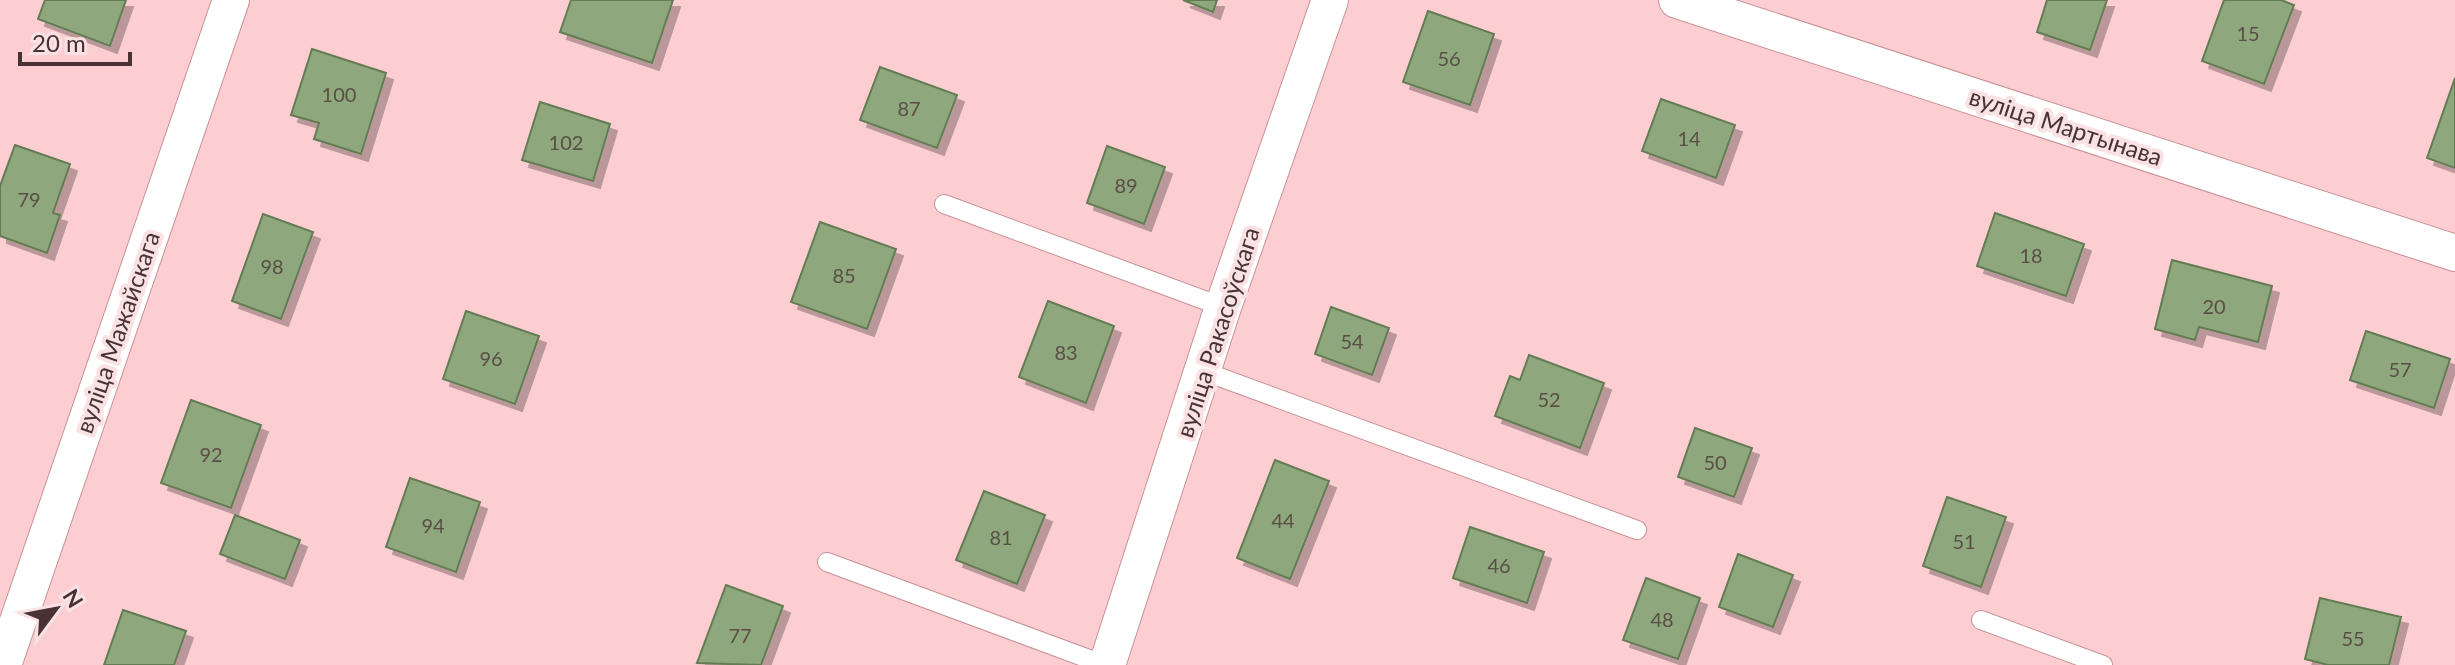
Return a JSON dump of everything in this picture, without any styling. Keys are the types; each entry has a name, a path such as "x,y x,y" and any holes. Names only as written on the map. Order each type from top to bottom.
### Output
{"street":[{"name":"вуліца Мажайскага","path":"3,665 231,0"},
{"name":"вуліца Ракасоўскага","path":"1106,665 1223,307 1330,0"},
{"name":"вуліца Мартынава","path":"1677,0 2455,253"}],"lane":[{"path":"944,204 1223,307"},
{"path":"1203,371 1637,530"},
{"path":"827,562 1106,665"},
{"path":"1981,620 2103,665"}],"building":[{"path":"45,0 126,0 110,46 38,19"},
{"path":"571,0 673,0 652,63 560,32"},
{"path":"1183,0 1217,0 1213,12"},
{"path":"2047,0 2107,0 2090,50 2037,32"},
{"path":"2224,0 2281,0 2294,5 2264,84 2202,61"},
{"path":"1428,11 1494,34 1470,105 1403,82"},
{"path":"312,49 386,73 361,154 314,139 319,123 291,115"},
{"path":"880,67 957,95 937,148 860,120"},
{"path":"2455,78 2455,168 2427,158"},
{"path":"1661,99 1735,125 1716,178 1642,151"},
{"path":"540,102 610,124 593,181 522,160"},
{"path":"15,145 70,164 53,213 60,215 47,253 0,236 0,186"},
{"path":"1107,146 1165,167 1144,224 1087,203"},
{"path":"1995,213 2084,244 2066,296 1977,266"},
{"path":"263,214 313,232 281,319 232,301"},
{"path":"820,222 896,249 867,329 791,302"},
{"path":"2172,260 2272,286 2258,342 2199,327 2195,340 2155,329"},
{"path":"1048,301 1114,326 1086,403 1019,377"},
{"path":"1331,307 1389,328 1372,375 1315,354"},
{"path":"466,311 539,336 515,404 443,379"},
{"path":"2366,331 2450,359 2434,408 2350,380"},
{"path":"1529,355 1604,383 1580,448 1495,416 1510,376 1520,380"},
{"path":"191,400 261,425 231,508 161,483"},
{"path":"1695,428 1752,448 1734,497 1678,477"},
{"path":"1275,460 1329,481 1290,579 1237,558"},
{"path":"410,478 480,502 456,572 386,547"},
{"path":"984,491 1045,515 1017,584 956,560"},
{"path":"1947,497 2006,517 1981,587 1923,566"},
{"path":"235,515 300,540 285,579 220,554"},
{"path":"1470,527 1544,552 1527,603 1453,578"},
{"path":"1738,554 1793,575 1773,627 1719,607"},
{"path":"1646,578 1700,598 1678,659 1623,640"},
{"path":"726,585 783,606 761,665 697,663"},
{"path":"2320,598 2401,617 2389,665 2328,665 2305,659"},
{"path":"123,610 186,631 174,665 104,665"}]}
